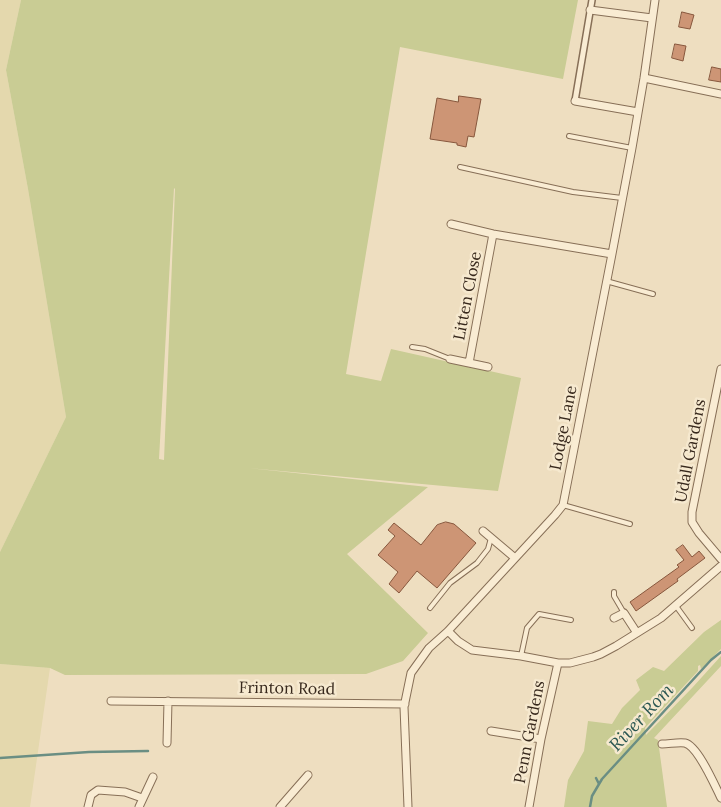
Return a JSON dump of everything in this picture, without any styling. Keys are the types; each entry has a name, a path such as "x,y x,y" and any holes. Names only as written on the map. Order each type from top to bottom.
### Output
{"street":[{"path":"592,0 575,101 638,112"},
{"name":"Lodge Lane","path":"563,505 632,148 655,0"},
{"path":"590,10 652,18"},
{"path":"644,78 721,94"},
{"name":"Litten Close","path":"451,224 493,234 612,254"},
{"name":"Litten Close","path":"469,363 493,234"},
{"path":"450,359 488,367"},
{"name":"Udall Gardens","path":"721,369 692,512 692,522 721,559"},
{"path":"408,807 404,707 411,673 429,648 448,631 563,505"},
{"path":"483,532 515,558"},
{"path":"448,631 458,641 472,650 558,663 570,663 593,657 612,648 661,618 721,566"},
{"path":"614,618 624,613 637,633"},
{"name":"Penn Gardens","path":"530,807 541,739 558,663"},
{"name":"Frinton Road","path":"111,701 405,704"},
{"path":"168,701 168,743"},
{"path":"491,731 541,739"},
{"path":"662,744 687,743 692,747 702,761 721,798"},
{"path":"280,807 308,775"},
{"path":"139,807 153,777"},
{"path":"88,807 91,795 98,790 125,792 142,798"}],"lane":[{"path":"569,136 632,148"},
{"path":"460,167 572,192 622,198"},
{"path":"606,281 652,294"},
{"path":"412,347 424,349 450,359"},
{"path":"563,505 630,524"},
{"path":"430,608 450,583 478,563 488,549 491,538"},
{"path":"614,592 614,596 624,613"},
{"path":"676,606 692,628"},
{"path":"521,656 527,628 539,614 571,620"}],"shaded area":[{"path":"0,0 21,0 6,70 66,417 0,552"},
{"path":"0,664 50,668 30,807 0,807"}],"green space":[{"path":"21,0 578,0 563,79 400,47 346,374 381,381 391,349 521,378 498,491 248,468 428,487 347,554 428,633 403,661 366,674 65,675 50,668 0,664 0,552 66,417 6,70","holes":["175,189 164,460 159,459"]},
{"path":"721,620 721,649 701,669 700,665 698,666 698,671 645,728 646,735 721,656 721,666 654,738 658,740 667,807 564,807 568,780 584,751 588,721 612,724 622,708 640,690 636,680 653,667 664,671 704,632"}],"building":[{"path":"682,12 694,15 690,29 679,27"},
{"path":"675,44 686,46 683,61 672,58"},
{"path":"712,67 721,69 721,82 709,80"},
{"path":"459,96 481,99 474,137 468,136 466,147 457,145 457,143 430,139 437,98 458,102"},
{"path":"446,522 454,524 476,543 437,588 417,571 399,593 389,584 398,572 378,555 395,536 388,530 394,523 421,545 437,525"},
{"path":"683,545 692,557 699,551 705,558 677,579 678,581 636,611 630,602 679,567 677,565 684,560 676,550"}],"waterway":[{"name":"River Rom","path":"590,807 592,796 602,779 711,660 721,652"},
{"path":"0,758 89,752 148,751"},
{"name":"River Rom","path":"596,778 599,784"}]}
